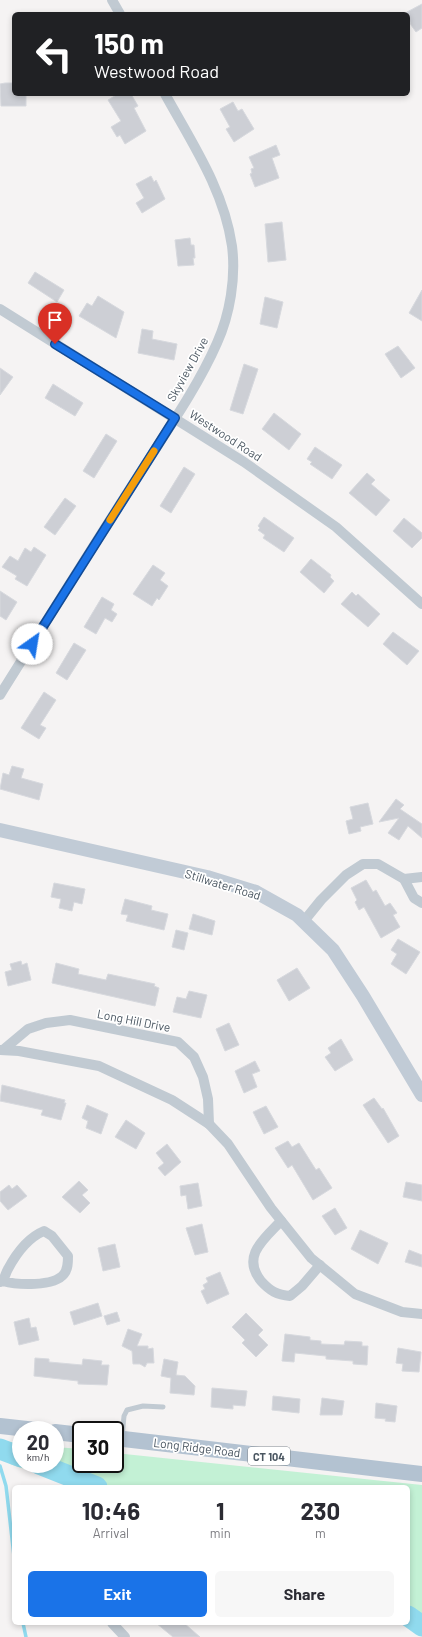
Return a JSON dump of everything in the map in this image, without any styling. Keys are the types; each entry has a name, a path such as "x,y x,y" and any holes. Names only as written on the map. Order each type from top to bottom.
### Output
{"main road":[{"name":"Stillwater Road","path":"0,830 207,877 256,892 277,903 304,921 333,950 363,996 422,1094"},
{"path":"0,1426 12,1427"},
{"name":"Long Ridge Road","path":"124,1439 422,1474"}],"street":[{"path":"112,0 119,12"},
{"name":"Skyview Drive","path":"0,695 175,418 207,364 224,325 232,290 232,247 224,207 210,174 166,96"},
{"name":"Westwood Road","path":"1,311 244,462 336,527 422,604"},
{"path":"304,921 346,875 363,864 378,864 404,878 422,877"},
{"path":"404,878 414,898 422,903"},
{"name":"Long Hill Drive","path":"2,1050 28,1029 46,1022 70,1020 178,1042 194,1056 203,1077 208,1099 209,1124"},
{"name":"Long Hill Drive","path":"2,1050 19,1051 99,1066 172,1100 209,1124 228,1144 281,1221 311,1258 355,1294 402,1312 422,1314"},
{"path":"281,1221 259,1245 253,1257 252,1266 269,1290 279,1295 290,1296 302,1286 320,1265"},
{"path":"44,1231 52,1236 68,1256 68,1267 64,1274 55,1280 17,1285 1,1282 21,1249 33,1235 44,1231"},
{"path":"114,1625 125,1637"}],"lane":[{"path":"123,1421 127,1410 143,1406 163,1407"}],"green space":[{"path":"0,1441 12,1442 12,1465 0,1449"},
{"path":"64,1448 72,1448 72,1473 124,1473 124,1454 422,1485 422,1618 410,1610 410,1485 72,1485 37,1473 64,1473"}],"building":[{"path":"422,4 422,28 416,32 410,22 410,12 407,12"},
{"path":"12,83 12,96 26,96 26,106 1,106 0,84"},
{"path":"115,96 132,96 138,106 134,108 146,131 125,144 120,135 117,137 111,127 121,121 108,100"},
{"path":"233,102 238,111 242,109 254,129 234,142 226,129 230,127 220,109"},
{"path":"276,145 280,155 272,158 279,178 255,187 250,174 252,173 251,169 254,168 249,157"},
{"path":"151,176 154,182 156,180 165,199 142,213 136,203 144,198 136,184"},
{"path":"282,222 286,260 268,262 265,224"},
{"path":"190,238 191,245 194,245 194,265 178,266 175,240"},
{"path":"35,272 64,290 57,302 28,283"},
{"path":"422,290 422,321 409,313"},
{"path":"98,296 124,312 116,338 79,316 87,303 92,306"},
{"path":"265,297 283,302 277,328 260,324"},
{"path":"142,329 153,331 152,339 177,344 174,360 138,353"},
{"path":"398,346 415,368 401,378 385,354"},
{"path":"244,364 258,369 243,414 230,410"},
{"path":"0,368 13,377 0,395"},
{"path":"53,384 83,403 75,416 45,398"},
{"path":"274,413 301,434 289,450 262,429"},
{"path":"106,434 117,441 94,478 83,471"},
{"path":"315,447 342,465 332,479 310,464 312,462 307,459"},
{"path":"184,467 195,474 171,513 160,506"},
{"path":"367,473 375,480 371,484 390,500 376,516 349,493"},
{"path":"65,498 76,506 55,535 44,527"},
{"path":"264,517 294,538 284,552 263,538 265,535 258,530 260,528 258,526"},
{"path":"404,518 422,533 422,538 412,548 393,531"},
{"path":"34,547 46,555 27,586 15,579 17,576 2,567 10,556 18,561 25,548 31,552"},
{"path":"311,559 331,575 330,577 334,581 324,593 300,572"},
{"path":"153,565 165,573 160,580 168,586 159,600 157,598 152,606 133,594"},
{"path":"0,591 17,602 6,620 0,616"},
{"path":"352,592 356,596 358,594 380,614 368,627 341,604"},
{"path":"102,597 114,604 111,610 117,614 112,622 105,618 96,634 84,627"},
{"path":"393,632 419,651 407,665 383,644"},
{"path":"74,643 86,650 67,680 56,673"},
{"path":"44,692 56,700 40,725 46,728 39,739 21,728"},
{"path":"12,766 24,769 21,778 43,784 39,800 0,789 3,773 9,775"},
{"path":"396,799 404,805 400,809 422,824 422,838 408,826 399,840 388,833 399,818 379,822"},
{"path":"368,803 373,824 360,827 361,831 349,834 346,821 353,819 350,807"},
{"path":"366,880 373,892 376,890 385,906 390,903 397,913 393,915 400,927 381,938 364,907 359,910 355,902 357,900 351,888"},
{"path":"54,883 85,889 82,904 74,902 72,911 59,908 61,899 51,897"},
{"path":"125,899 152,906 151,910 168,914 164,930 126,921 128,915 121,914"},
{"path":"193,914 215,921 212,935 189,929"},
{"path":"176,930 188,933 184,950 172,947"},
{"path":"398,939 420,952 406,974 391,964 397,954 391,950"},
{"path":"21,961 22,965 27,963 31,980 8,986 5,972 12,970 10,964"},
{"path":"56,963 79,969 78,974 106,980 108,974 155,984 154,986 159,988 155,1006 52,983"},
{"path":"297,968 310,988 289,1001 277,980"},
{"path":"189,991 207,995 201,1018 173,1012 177,997 186,999"},
{"path":"229,1023 239,1045 225,1051 216,1029"},
{"path":"341,1039 353,1060 335,1071 325,1057 331,1053 328,1048"},
{"path":"255,1061 260,1071 252,1074 257,1087 244,1093 235,1071"},
{"path":"2,1085 65,1100 64,1103 66,1103 61,1120 41,1115 43,1110 0,1101"},
{"path":"374,1098 382,1109 383,1108 399,1136 388,1143 363,1105"},
{"path":"87,1105 108,1114 101,1134 86,1128 88,1121 82,1118"},
{"path":"266,1106 278,1127 264,1134 253,1112"},
{"path":"126,1120 145,1133 136,1149 115,1137"},
{"path":"288,1141 292,1147 299,1143 316,1170 319,1168 332,1188 313,1200 292,1165 288,1168 275,1148"},
{"path":"167,1144 181,1162 165,1176 158,1168 164,1163 156,1153"},
{"path":"79,1181 88,1190 82,1195 90,1203 80,1213 62,1197"},
{"path":"406,1182 422,1185 422,1201 403,1197"},
{"path":"198,1183 202,1206 188,1209 186,1195 181,1196 180,1186"},
{"path":"9,1185 12,1189 17,1185 27,1196 8,1210 0,1201 0,1192"},
{"path":"335,1208 347,1228 335,1235 322,1216"},
{"path":"202,1224 208,1252 195,1255 186,1228"},
{"path":"360,1230 388,1243 378,1264 351,1249"},
{"path":"115,1244 120,1267 103,1271 98,1248"},
{"path":"409,1250 422,1255 422,1267 405,1262"},
{"path":"220,1272 229,1294 207,1304 201,1291 205,1289 203,1285 208,1282 206,1278"},
{"path":"98,1303 102,1316 74,1325 70,1312"},
{"path":"117,1312 120,1321 107,1325 104,1316"},
{"path":"246,1313 263,1330 258,1335 268,1345 256,1357 242,1343 245,1340 232,1327"},
{"path":"29,1318 31,1328 36,1327 39,1340 19,1345 14,1322"},
{"path":"128,1329 142,1334 137,1346 148,1346 148,1349 153,1348 154,1363 147,1363 145,1367 140,1364 133,1364 132,1351 122,1346"},
{"path":"285,1334 310,1337 310,1340 321,1341 321,1344 344,1345 345,1341 362,1342 362,1346 368,1346 367,1365 353,1364 353,1361 326,1359 326,1356 295,1353 294,1362 282,1361"},
{"path":"398,1348 421,1352 419,1372 402,1371 403,1364 396,1363"},
{"path":"35,1358 49,1359 49,1362 82,1365 83,1359 102,1361 101,1365 109,1365 107,1385 78,1384 78,1381 34,1376"},
{"path":"164,1359 178,1362 176,1375 185,1376 195,1386 194,1395 170,1393 171,1378 161,1376"},
{"path":"212,1388 247,1391 245,1406 233,1405 233,1409 211,1407"},
{"path":"273,1396 300,1399 299,1413 272,1410"},
{"path":"322,1398 344,1401 342,1415 320,1415"},
{"path":"376,1403 397,1406 395,1422 375,1418"},
{"path":"158,1625 186,1625 200,1637 173,1637"}],"waterway":[{"path":"0,1449 12,1454"},
{"path":"0,1466 6,1486 12,1538"},
{"path":"62,1473 92,1485"},
{"path":"410,1617 422,1626"},
{"path":"23,1625 26,1637"}],"slow traffic":[{"path":"110,520 154,451"}],"route":[{"path":"32,644 175,418 55,344"}]}
